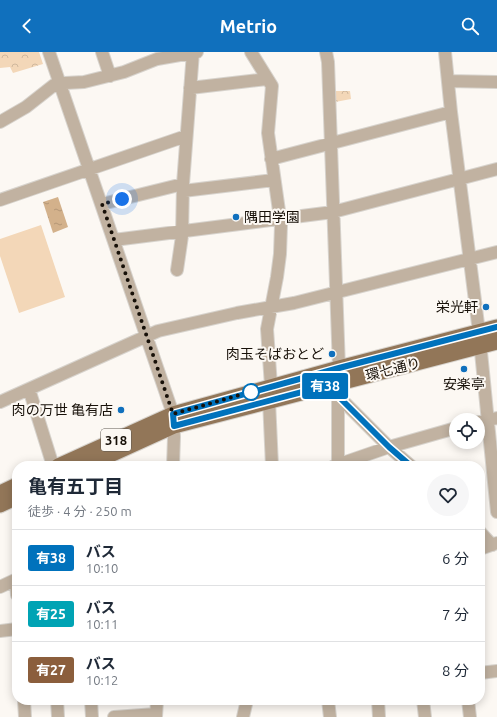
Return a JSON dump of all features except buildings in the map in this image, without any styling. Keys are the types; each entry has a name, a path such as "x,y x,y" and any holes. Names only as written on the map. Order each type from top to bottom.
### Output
{"main road":[{"name":"環七通り","path":"270,393 337,390 479,339 497,327"},
{"name":"環七通り","path":"71,461 174,420 270,393 339,368 479,339 497,342"},
{"name":"環七通り","path":"96,461 174,420"},
{"path":"0,493 12,487"},
{"path":"0,505 12,499"}],"street":[{"path":"49,52 102,204 174,420 173,461"},
{"path":"102,52 110,76"},
{"path":"0,122 26,107 54,85 84,82 110,76 157,59 194,52 186,136 182,231 177,270"},
{"path":"251,52 272,86 268,133 281,225 280,254 267,330 272,461"},
{"path":"326,52 328,62 332,212 339,368 337,390 336,461"},
{"path":"445,52 479,339 497,512"},
{"path":"190,88 267,79"},
{"path":"448,81 497,82"},
{"path":"271,159 451,112"},
{"path":"0,200 186,136"},
{"path":"114,240 332,212 497,169"},
{"path":"102,204 183,187 274,180"},
{"path":"0,402 146,335 158,331 336,293 497,252"},
{"path":"28,389 51,461"},
{"path":"337,390 389,447 405,461"},
{"path":"348,461 389,447 449,430"},
{"path":"485,536 495,544"},
{"path":"485,547 495,544"},
{"path":"0,587 12,581"},
{"path":"0,631 12,630"},
{"path":"485,672 497,671"},
{"path":"24,705 25,717"},
{"path":"57,705 58,717"},
{"path":"91,705 92,717"},
{"path":"114,717 156,715 157,705"},
{"path":"243,717 246,705"},
{"path":"329,705 330,717"},
{"path":"378,705 379,717"},
{"path":"423,705 424,717"},
{"path":"469,705 470,717"}],"green space":[{"path":"0,52 39,52 43,64 13,73 10,67 0,68"},
{"path":"329,91 350,91 351,99 330,103"},
{"path":"41,225 65,297 19,313 0,256 0,239"}],"water":[{"path":"58,197 68,227 53,233 43,202"}],"bus line":[{"name":"有38","path":"405,461 389,447 338,396 336,383 174,426 173,414 339,368 497,327"}],"place":[{"name":"隅田学園","path":"236,217"},
{"name":"栄光軒","path":"486,307"},
{"name":"肉玉そばおとど","path":"332,354"},
{"name":"安楽亭","path":"464,369"},
{"name":"肉の万世 亀有店","path":"121,410"}],"route":[{"path":"122,199 102,204 173,414 257,390 251,392"}]}
